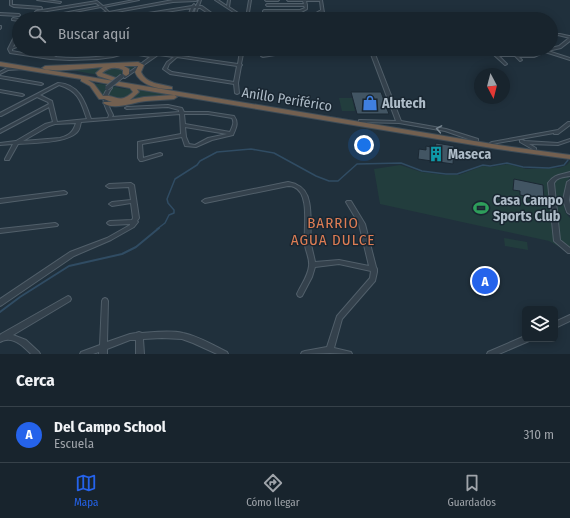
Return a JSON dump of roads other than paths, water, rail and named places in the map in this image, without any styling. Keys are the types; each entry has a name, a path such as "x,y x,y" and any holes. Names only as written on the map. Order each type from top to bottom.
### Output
{"highway":[{"name":"Anillo Periférico","path":"0,61 492,143 570,153"},
{"path":"43,68 71,68 106,64 140,63 138,74 145,82 187,92"},
{"name":"Anillo Periférico","path":"1,66 498,147 570,157"},
{"path":"114,80 100,75 99,73 104,68 116,66 126,69 125,76"},
{"path":"69,76 85,80 90,83 104,99 117,104 161,98 200,98"},
{"path":"104,99 117,100 128,98 136,92 133,87"},
{"path":"109,110 117,104"}],"street":[{"path":"11,0 12,5 14,6 41,8"},
{"path":"38,0 60,2"},
{"path":"71,12 138,0"},
{"path":"146,0 159,11"},
{"path":"36,12 94,2 99,2 109,12 173,1 196,0"},
{"path":"190,12 196,0"},
{"path":"196,12 200,0"},
{"path":"216,0 236,12"},
{"path":"228,7 229,0"},
{"path":"247,12 250,0"},
{"path":"266,0 278,0"},
{"path":"288,0 321,0 322,11"},
{"path":"264,11 302,11 306,8 304,0"},
{"path":"267,5 306,5"},
{"path":"152,12 201,7 208,12"},
{"path":"0,14 12,15"},
{"path":"558,35 570,38"},
{"path":"558,47 570,38"},
{"path":"12,44 10,49 12,52"},
{"path":"562,57 570,55"},
{"path":"35,56 73,60 92,60 110,56"},
{"path":"110,118 111,115 104,99 109,88 150,56"},
{"path":"236,83 170,73 165,69 166,66 177,56 240,64"},
{"path":"237,93 236,83 241,56"},
{"path":"374,56 399,122"},
{"path":"497,56 505,64"},
{"path":"516,56 520,60"},
{"path":"558,56 570,59"},
{"path":"10,69 1,66 0,72 10,69 26,69"},
{"path":"0,77 41,84"},
{"path":"0,115 38,96 57,84 73,89 77,92 90,120"},
{"path":"0,91 22,95"},
{"path":"38,96 47,98 51,104 55,123"},
{"path":"0,132 51,104"},
{"path":"127,108 173,106 181,109 184,140 188,145 196,146 210,139 231,134"},
{"path":"7,159 16,143 47,125 55,123 182,113 208,113 233,117 235,120 235,126 231,134"},
{"path":"0,144 67,137 76,131 79,121"},
{"path":"361,121 399,122 446,130 476,140"},
{"path":"492,143 553,134 570,123"},
{"path":"183,125 231,134"},
{"path":"160,154 142,160 140,158 140,142 184,135"},
{"path":"520,140 558,144 570,140"},
{"path":"520,140 534,149"},
{"path":"570,174 556,177 551,183 557,241 570,251"},
{"path":"570,182 566,200 570,212"},
{"path":"0,303 55,264 72,254 119,234 132,226 136,218 131,184 109,186"},
{"path":"205,201 288,184 296,185 306,200 309,233 308,243 312,265 300,294"},
{"path":"0,201 64,193"},
{"path":"112,204 133,201"},
{"path":"330,350 339,318 373,279 374,269 362,224 349,202"},
{"path":"110,223 134,222"},
{"path":"0,232 55,225"},
{"path":"312,265 339,262 374,269"},
{"path":"2,338 68,299"},
{"path":"103,351 105,300"},
{"path":"558,324 570,318"},
{"path":"84,354 103,351 139,336 162,335 182,336 195,340 224,354"},
{"path":"139,336 140,354"},
{"path":"2,338 24,342 36,354"},
{"path":"491,354 522,341"},
{"path":"305,354 330,350 348,354"}],"waterway":[{"path":"157,229 165,223 169,215 174,213 174,210 168,203 167,199 175,179 197,165 200,161 217,152 251,149 274,153 316,176 329,181 338,181 357,164 401,163 422,171 457,174 483,165 490,166 507,163 523,167 549,168 564,165 568,160"},
{"path":"0,312 20,297 69,266 122,254 136,247 159,228"}],"place":[{"name":"Alutech","path":"370,103"},
{"name":"Maseca","path":"436,154"},
{"name":"Casa Campo Sports Club","path":"481,208"},
{"name":"Del Campo School","path":"485,281"}],"district":[{"name":"BARRIO AGUA DULCE","path":"333,232"}]}
